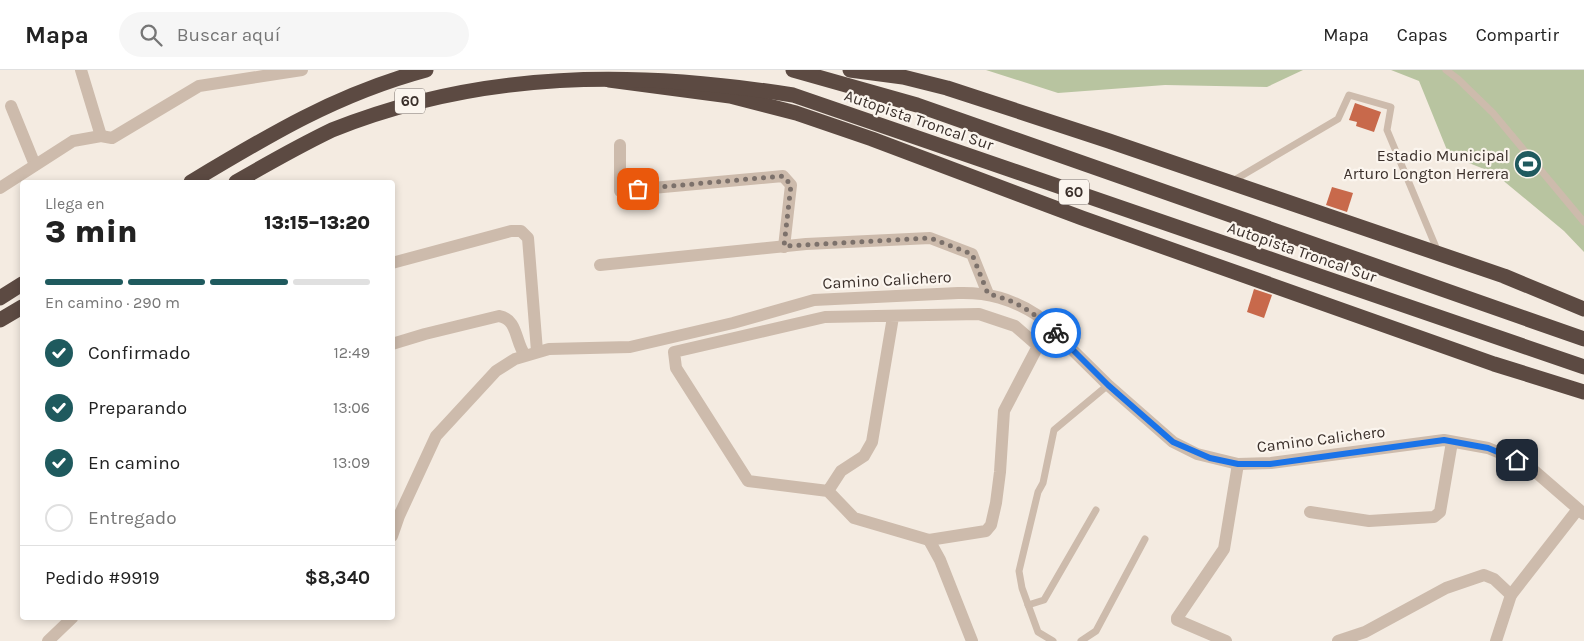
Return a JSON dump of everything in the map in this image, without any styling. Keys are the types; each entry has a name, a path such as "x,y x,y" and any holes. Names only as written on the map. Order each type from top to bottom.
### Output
{"highway":[{"name":"60","path":"194,180 273,133 324,106 378,84 426,70"},
{"name":"Autopista Troncal Sur","path":"793,70 917,105 1584,339"},
{"path":"850,70 902,77 948,88 1231,182 1504,276 1584,309"},
{"name":"Autopista Troncal Sur","path":"240,180 303,144 340,127 392,106 464,86 554,72 612,71 678,75 732,82 794,95 1584,367"},
{"path":"554,72 730,96 796,113 872,139 1082,218 1485,361 1584,392"},
{"path":"0,298 20,285"},
{"path":"0,320 20,308"}],"street":[{"path":"81,70 101,136"},
{"path":"0,188 73,141 101,136 112,138 199,86 302,70"},
{"path":"11,106 35,165"},
{"path":"620,145 620,191 783,176 791,185 784,246"},
{"path":"395,262 511,231 521,231 528,238 531,353 520,348 513,324 507,317 499,316 395,343"},
{"path":"600,265 784,246 930,238 972,254 988,294"},
{"name":"Camino Calichero","path":"396,512 436,436 496,371 531,353 562,348 630,346 733,323 814,300 958,293 988,294 1001,297 1037,315 1108,385 1173,442 1203,456 1238,464 1270,464 1444,440 1488,448 1517,460 1531,468 1581,511"},
{"path":"1038,346 1016,326 979,314 825,317 674,352 676,368 748,481 828,491 854,518 929,540 986,531 991,525 1000,472 1004,411 1038,346 1053,330"},
{"path":"828,491 841,471 864,456 872,442 894,317"},
{"path":"1310,512 1369,521 1434,517 1440,512 1452,442"},
{"path":"1226,641 1177,620 1177,618 1224,549 1238,464"},
{"path":"1496,641 1511,594 1581,511"},
{"path":"929,540 940,560 972,641"},
{"path":"1338,641 1364,632 1446,588 1484,575 1494,579 1511,594"},
{"path":"48,641 70,620"}],"lane":[{"path":"1446,70 1493,113 1584,222"},
{"path":"1231,182 1338,118 1350,95 1391,106 1387,130 1439,254"},
{"path":"1053,641 1038,632 1022,588 1019,570 1038,492 1044,482 1054,430 1108,385"},
{"path":"1028,605 1044,600 1096,510"},
{"path":"1081,641 1096,631 1145,539"}],"green space":[{"path":"986,70 1303,70 1267,87 1165,85 1058,93"},
{"name":"Estadio Municipal Arturo Longton Herrera","path":"1391,70 1584,70 1584,252 1564,231 1494,173 1449,155 1419,81"}],"building":[{"path":"1355,103 1381,112 1374,132 1356,126 1357,122 1349,120"},
{"path":"1332,187 1353,193 1347,212 1326,205"},
{"path":"1254,289 1272,295 1264,318 1247,312"}],"way so far":[{"path":"638,189 783,176 788,179 791,185 784,246 930,238 972,254 988,294 1001,297 1026,308 1037,315 1056,333"}],"place":[{"name":"Estadio Municipal Arturo Longton Herrera","path":"1528,164"}],"route":[{"path":"1056,333 1108,385 1173,442 1184,449 1210,458 1238,464 1270,464 1444,440 1488,448 1517,460"}]}
